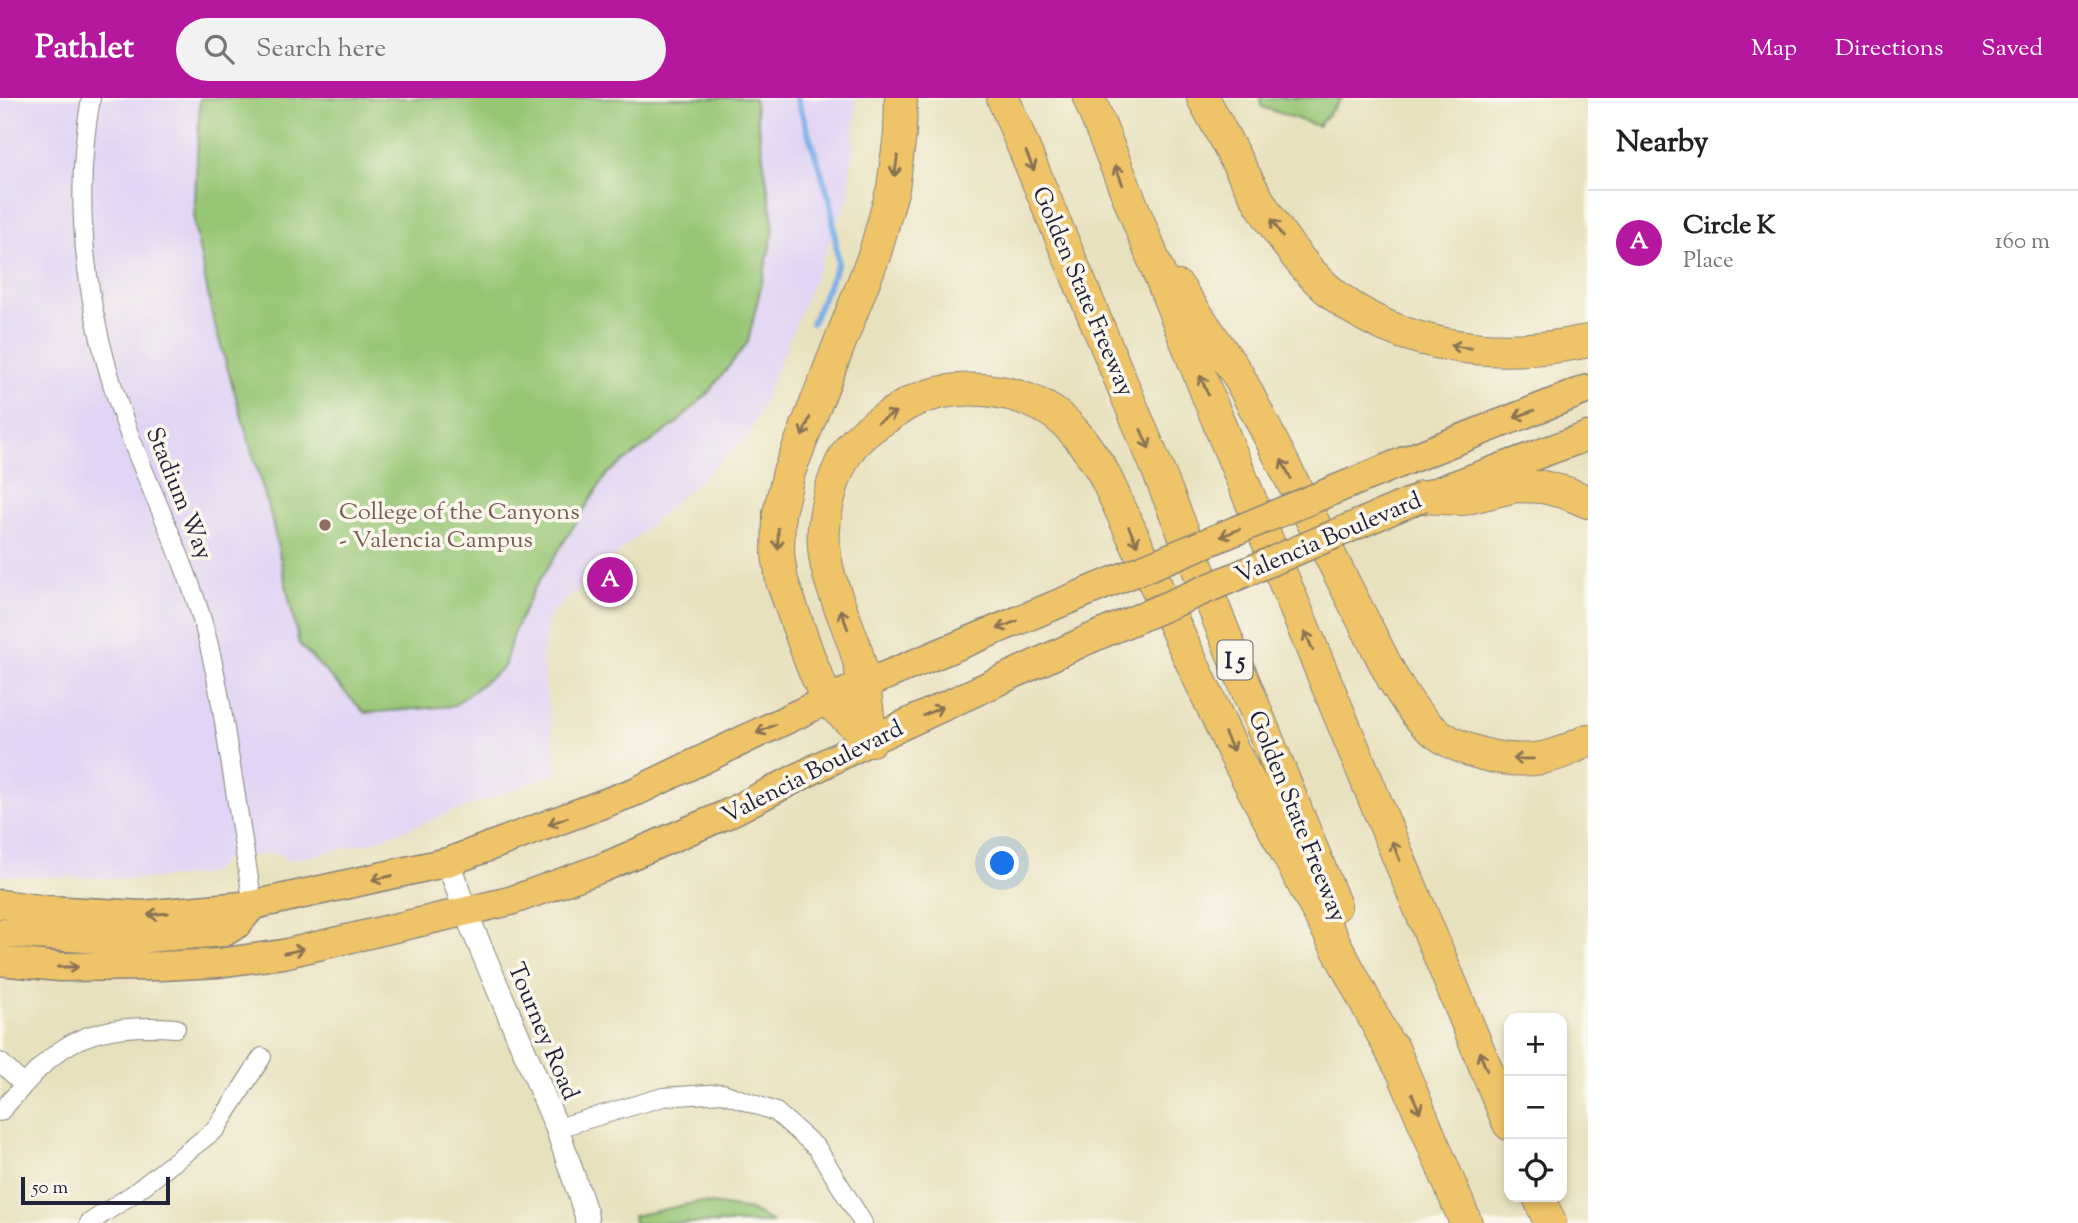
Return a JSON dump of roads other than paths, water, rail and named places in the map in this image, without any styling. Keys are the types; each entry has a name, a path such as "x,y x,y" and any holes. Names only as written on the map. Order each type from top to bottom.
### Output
{"highway":[{"path":"871,740 827,700 811,663 782,581 778,554 779,513 789,472 875,253 892,188 900,134 901,98"},
{"name":"Golden State Freeway","path":"1003,98 1466,1223"},
{"path":"1089,98 1144,239 1504,1113"},
{"path":"1203,98 1283,239 1312,275 1342,300 1373,320 1412,337 1448,346 1489,351 1588,341"},
{"path":"1144,239 1238,375 1393,680 1430,728 1454,743 1487,755 1514,759 1542,758 1568,751 1588,740"},
{"path":"871,740 864,684 856,650 832,589 826,561 824,529 832,486 851,447 875,424 914,400 957,389 1010,394 1052,412 1082,440 1103,472 1234,753 1400,1067"},
{"path":"1422,497 1463,499 1516,486 1543,487 1588,502"},
{"path":"1541,1202 1550,1223"}],"main road":[{"name":"Valencia Boulevard","path":"0,904 46,910 142,915 253,905 448,862 637,791 864,684 1406,460 1588,389"},
{"name":"Valencia Boulevard","path":"0,961 60,967 218,963 283,954 510,901 602,868 725,815 871,740 1087,640 1422,497 1588,436"},
{"path":"0,933 120,940 213,934 224,932 237,924 253,905"}],"street":[{"name":"Stadium Way","path":"91,98 81,172 82,234 97,330 106,367 129,432 189,579 204,626 221,705 253,905"},
{"name":"Tourney Road","path":"448,862 466,913 557,1128 587,1223"},
{"path":"0,1112 58,1051 74,1041 121,1029 152,1026 176,1028"},
{"path":"89,1223 133,1194 216,1129 262,1058"},
{"path":"0,1062 24,1085"},
{"path":"557,1128 663,1097 723,1093 776,1112 817,1148 863,1223"}],"waterway":[{"path":"797,98 831,203 838,263 812,323"}],"place":[{"name":"College of the Canyons - Valencia Campus","path":"325,525"},
{"name":"Circle K","path":"610,580"}]}
